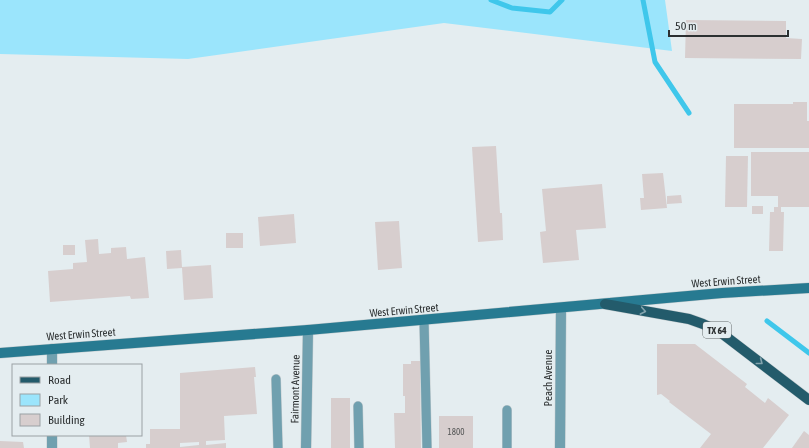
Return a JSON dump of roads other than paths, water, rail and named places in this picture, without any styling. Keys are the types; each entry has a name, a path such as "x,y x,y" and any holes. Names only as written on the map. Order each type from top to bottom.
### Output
{"main road":[{"name":"West Erwin Street","path":"0,353 308,330 605,304 722,292 809,288"},
{"name":"TX 64","path":"605,304 703,324 720,332 809,400"}],"street":[{"name":"Peach Avenue","path":"560,448 561,308"},
{"name":"Fairmont Avenue","path":"306,448 308,330"},
{"path":"52,348 52,364"},
{"path":"52,436 52,448"}],"lane":[{"path":"424,320 426,448"},
{"path":"276,380 278,448"},
{"path":"358,406 359,448"},
{"path":"507,410 507,448"}],"waterway":[{"path":"491,0 512,8 550,12 562,0"},
{"path":"643,0 655,62 689,113"},
{"path":"767,321 809,353"}]}
